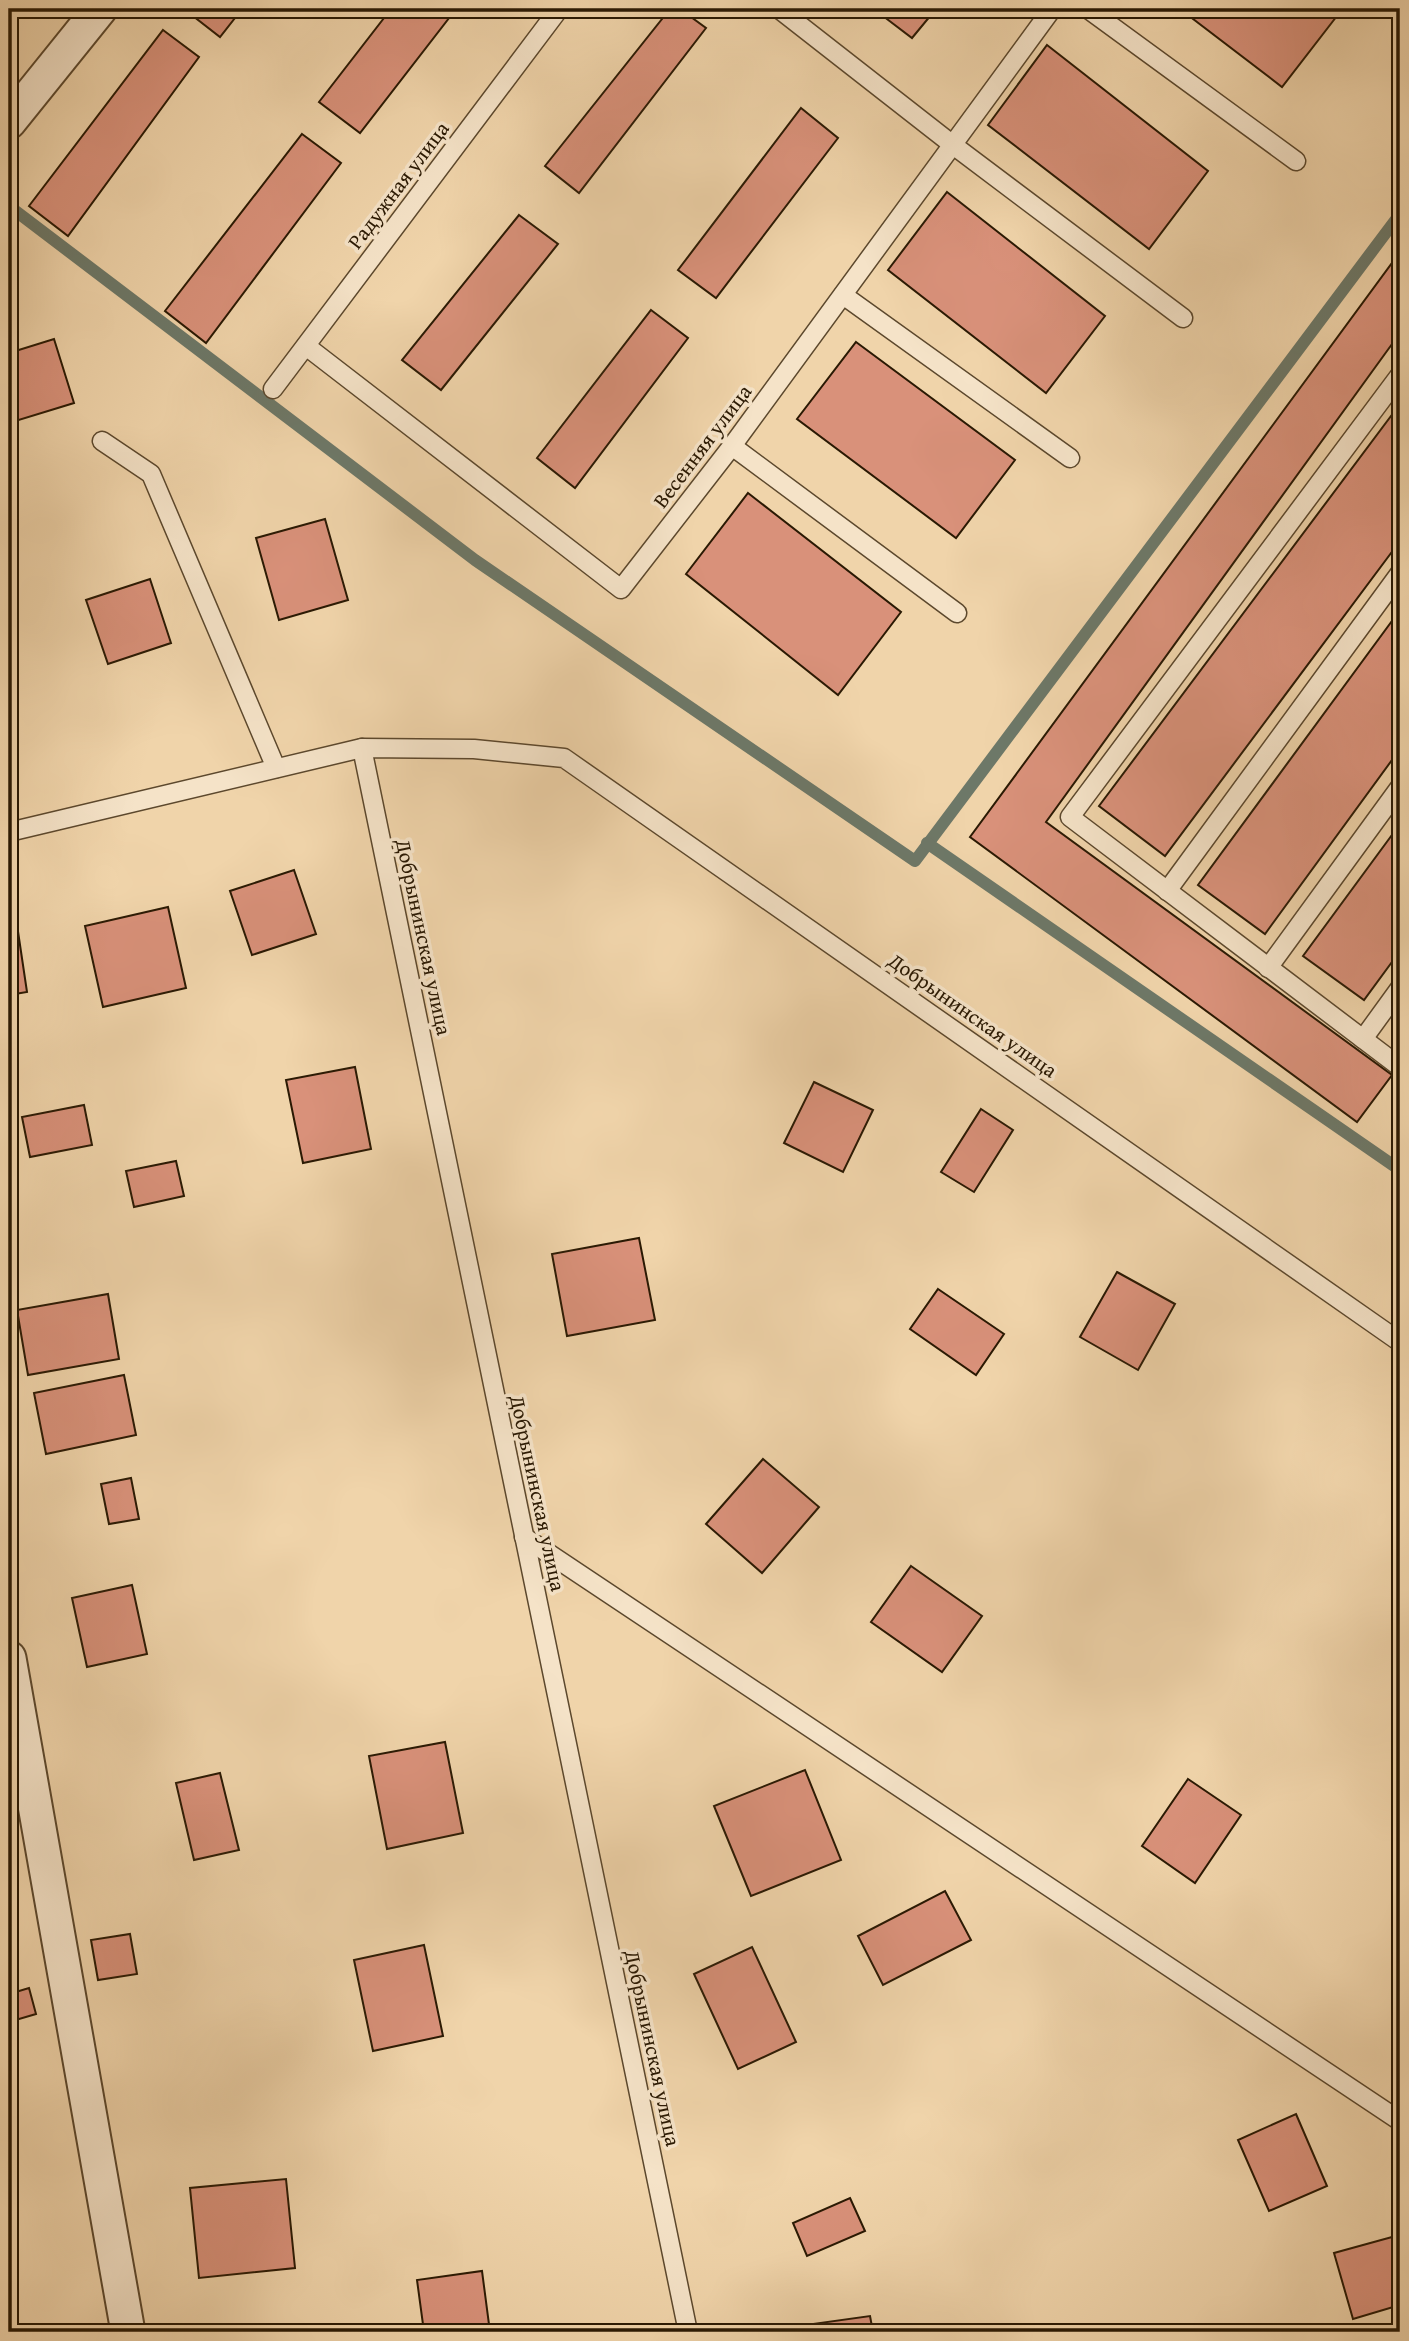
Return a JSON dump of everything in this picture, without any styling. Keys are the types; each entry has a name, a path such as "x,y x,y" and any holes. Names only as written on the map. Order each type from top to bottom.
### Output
{"street":[{"path":"9,122 100,9"},
{"path":"9,1658 128,2332"}],"lane":[{"name":"Радужная улица","path":"273,389 559,9"},
{"path":"779,9 953,145 1183,318"},
{"name":"Весенняя улица","path":"306,346 621,589 732,446 1052,9"},
{"path":"1088,9 1296,161"},
{"path":"843,295 1070,458"},
{"path":"1400,375 1070,817 1400,1067"},
{"path":"102,441 151,474 276,768"},
{"path":"732,446 957,613"},
{"path":"1167,891 1400,573"},
{"path":"9,832 362,748"},
{"name":"Добрынинская улица","path":"688,2332 362,748 474,749 564,758 1400,1342"},
{"path":"1268,968 1400,787"},
{"path":"1363,1039 1400,988"},
{"path":"524,1537 1400,2121"}],"building":[{"path":"184,9 242,9 220,37"},
{"path":"391,9 456,9 360,133 319,102"},
{"path":"670,9 680,9 706,28 579,193 545,166"},
{"path":"883,9 936,9 912,38 879,13"},
{"path":"1180,9 1336,9 1340,12 1282,87"},
{"path":"163,30 199,57 68,236 29,206"},
{"path":"1047,45 1208,171 1149,249 988,125"},
{"path":"801,108 838,138 716,298 678,270"},
{"path":"302,134 341,163 206,343 165,311"},
{"path":"947,192 1105,316 1046,393 888,270"},
{"path":"519,215 558,244 441,390 402,360"},
{"path":"1400,252 1400,333 1046,822 1392,1075 1357,1122 970,837"},
{"path":"651,310 688,338 575,488 537,458"},
{"path":"54,339 74,403 9,423 9,353"},
{"path":"856,342 1015,460 956,538 797,419"},
{"path":"1400,404 1400,541 1165,856 1099,806"},
{"path":"748,493 901,612 838,695 686,574"},
{"path":"325,519 348,600 279,620 256,538"},
{"path":"150,579 171,643 108,664 86,600"},
{"path":"1400,610 1400,749 1265,934 1198,885"},
{"path":"1400,824 1400,951 1364,1000 1303,956"},
{"path":"294,870 316,934 252,955 230,891"},
{"path":"168,907 186,988 103,1007 85,926"},
{"path":"16,918 27,992 9,995 9,919"},
{"path":"355,1067 371,1149 303,1163 286,1080"},
{"path":"814,1082 873,1110 843,1172 784,1143"},
{"path":"84,1105 92,1145 30,1157 22,1117"},
{"path":"981,1109 1013,1130 974,1192 941,1172"},
{"path":"176,1161 184,1196 134,1207 126,1171"},
{"path":"639,1238 655,1320 567,1336 552,1254"},
{"path":"1117,1272 1175,1304 1138,1370 1080,1337"},
{"path":"938,1289 1004,1334 976,1375 910,1329"},
{"path":"108,1294 119,1359 28,1375 17,1310"},
{"path":"124,1375 136,1435 46,1454 34,1393"},
{"path":"763,1459 819,1507 762,1573 706,1524"},
{"path":"131,1478 139,1519 109,1524 101,1484"},
{"path":"911,1566 982,1616 942,1672 871,1622"},
{"path":"132,1585 147,1654 87,1667 72,1598"},
{"path":"445,1742 463,1833 387,1849 369,1756"},
{"path":"805,1770 841,1860 751,1896 714,1806"},
{"path":"220,1773 239,1850 194,1860 176,1783"},
{"path":"1188,1779 1241,1815 1195,1883 1142,1846"},
{"path":"945,1891 971,1940 883,1985 858,1936"},
{"path":"130,1934 137,1974 98,1980 91,1940"},
{"path":"424,1945 443,2036 373,2051 354,1960"},
{"path":"752,1947 796,2042 738,2069 694,1974"},
{"path":"29,1988 36,2014 9,2022 9,1994"},
{"path":"1296,2114 1327,2186 1269,2211 1238,2140"},
{"path":"286,2179 295,2268 199,2278 190,2188"},
{"path":"850,2198 865,2231 807,2256 793,2223"},
{"path":"1392,2237 1400,2268 1400,2305 1353,2319 1334,2253"},
{"path":"482,2271 490,2332 424,2332 417,2280"},
{"path":"870,2316 873,2332 792,2332 791,2327"}],"waterway":[{"path":"9,206 475,560 915,861 1400,214"},
{"path":"927,843 1400,1170"}]}
